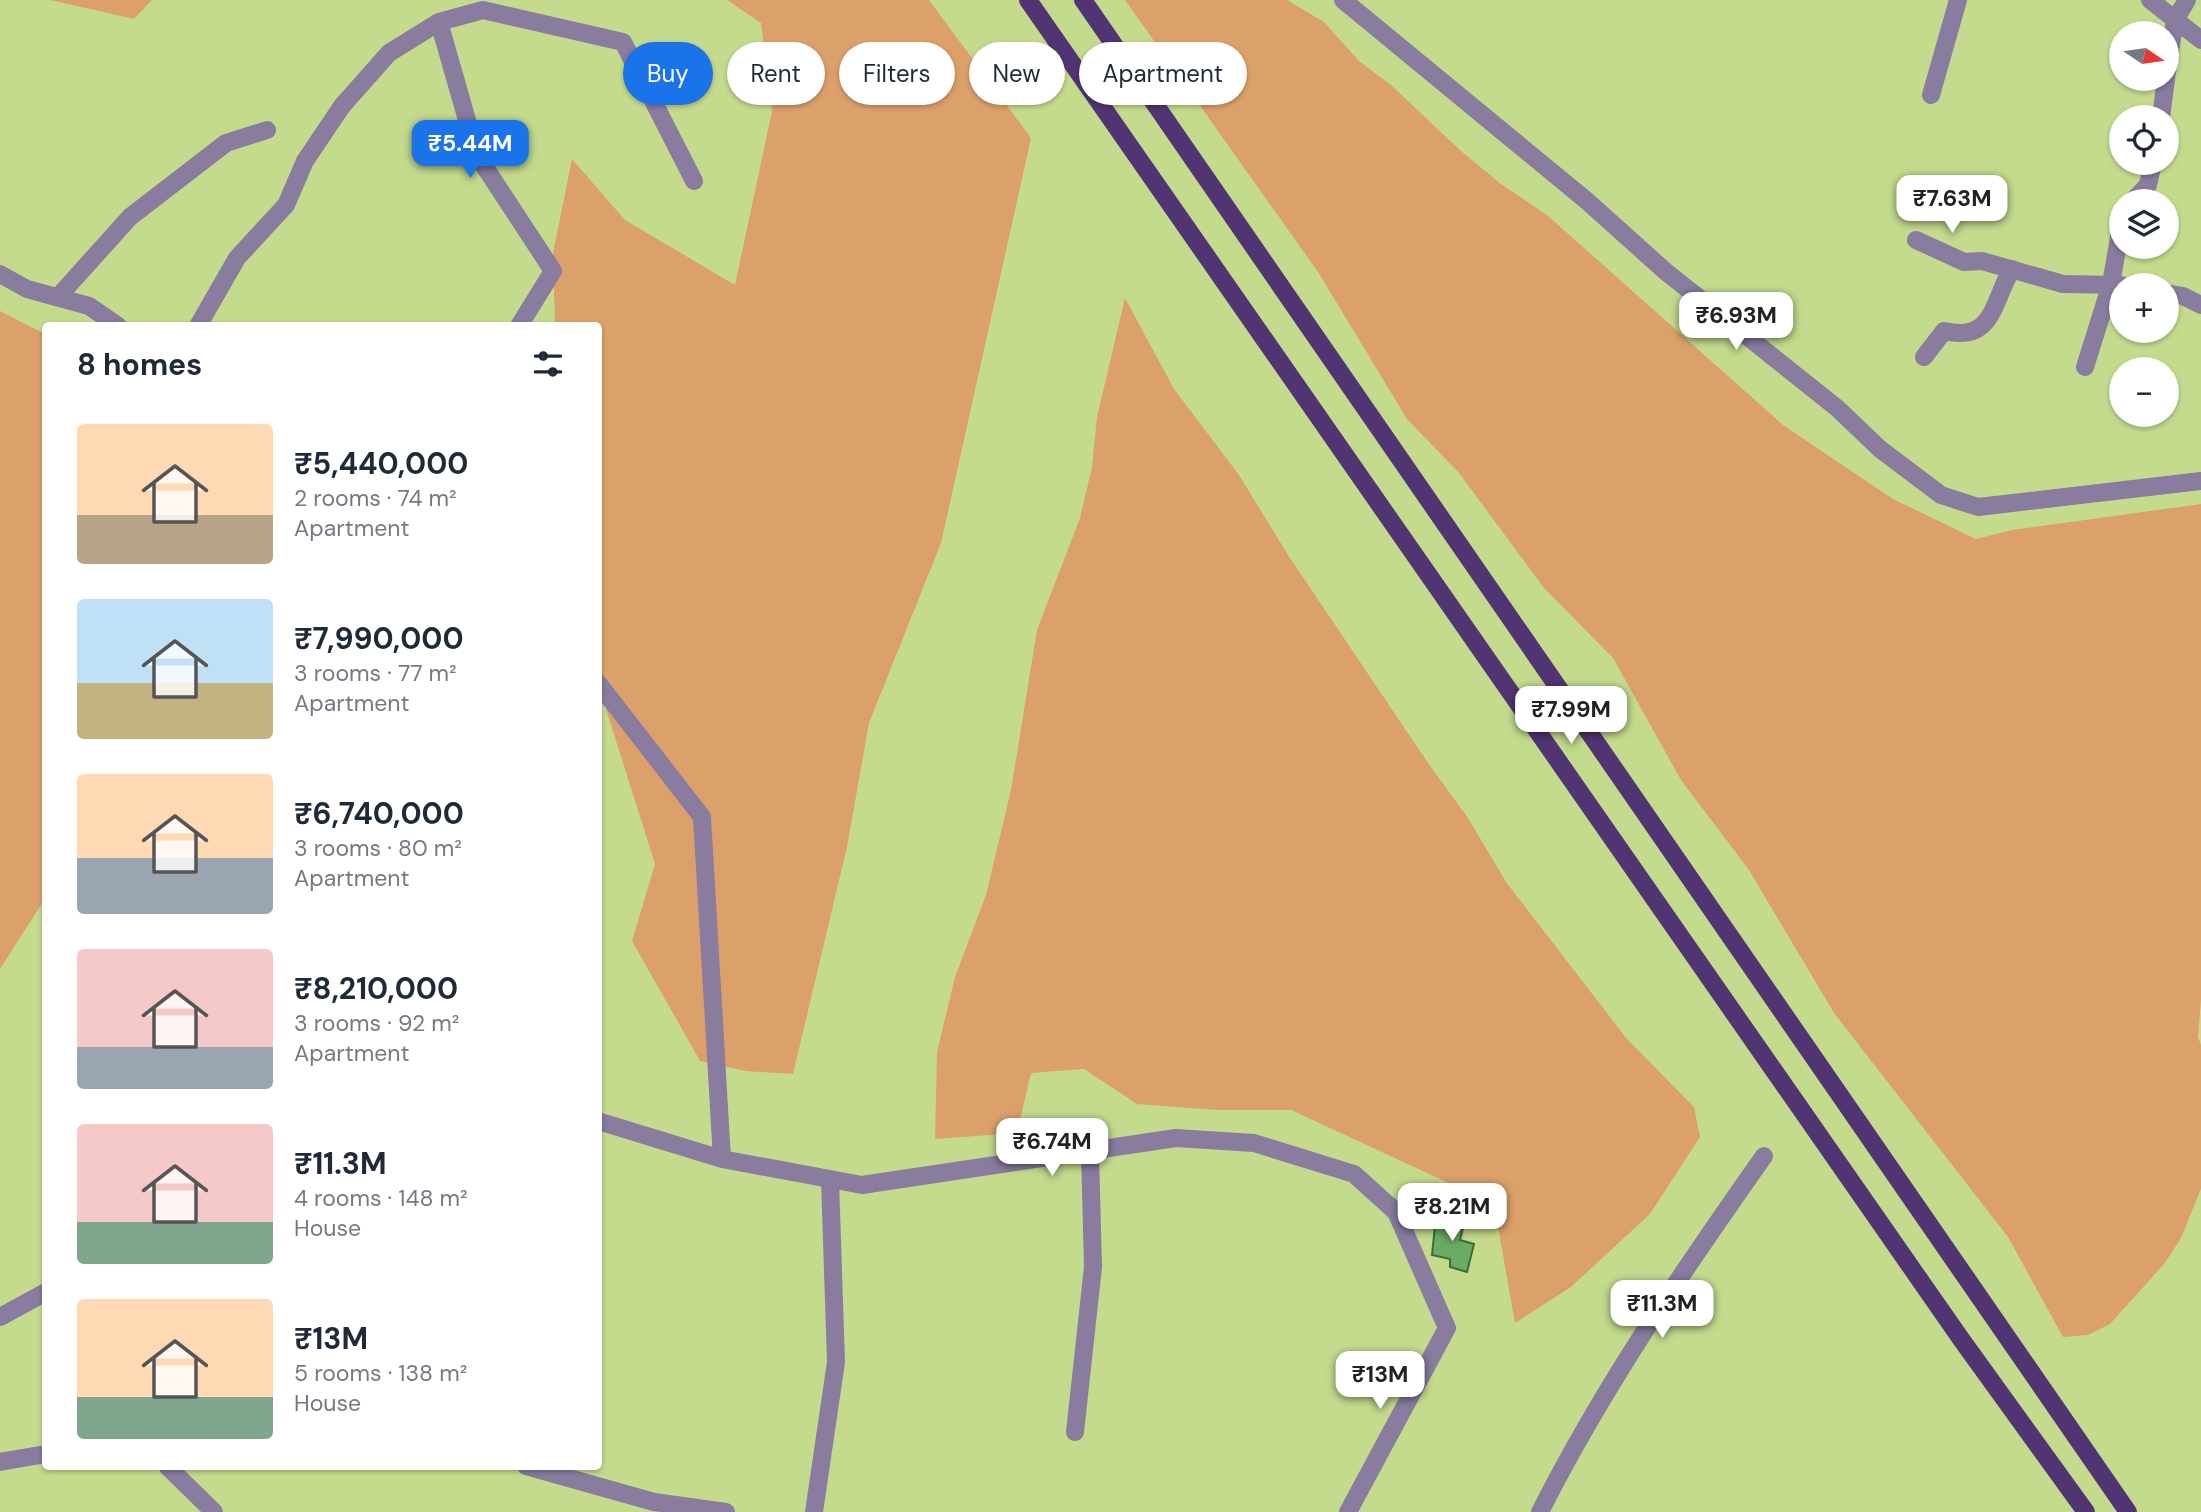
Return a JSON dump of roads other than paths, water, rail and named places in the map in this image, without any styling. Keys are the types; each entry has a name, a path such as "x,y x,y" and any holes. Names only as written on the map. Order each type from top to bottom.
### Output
{"main road":[{"path":"1028,0 1961,1339 2084,1511"},
{"path":"1083,0 2127,1512"}],"street":[{"path":"1343,0 1587,201 1665,271 1837,408 1880,449 1941,495 1978,507 2201,481"},
{"path":"1931,95 1958,0"},
{"path":"2150,0 2201,40"},
{"path":"2175,20 2187,0"},
{"path":"200,322 237,258 286,205 305,161 342,106 388,53 439,22 483,10 623,42 694,181"},
{"path":"439,22 477,155 553,271 521,322"},
{"path":"58,297 130,217 226,143 267,130"},
{"path":"1916,240 1965,262 1982,261 2063,284 2109,285"},
{"path":"1924,357 1944,331 1958,335 1977,331 1991,317 2012,269"},
{"path":"0,274 27,289 89,306 112,322"},
{"path":"2179,295 2201,305"},
{"path":"2085,367 2109,304"},
{"path":"602,688 702,817 722,1159"},
{"path":"602,1122 722,1159 862,1185 1090,1153 1176,1138 1254,1143 1354,1174 1396,1212 1447,1328 1348,1512"},
{"path":"1075,1432 1093,1267 1090,1153"},
{"path":"1539,1512 1576,1441 1659,1309 1764,1156"},
{"path":"814,1512 836,1362 830,1180"},
{"path":"0,1317 42,1294"},
{"path":"0,1462 42,1455"},
{"path":"171,1470 214,1512"},
{"path":"540,1470 654,1502 726,1512"}]}
